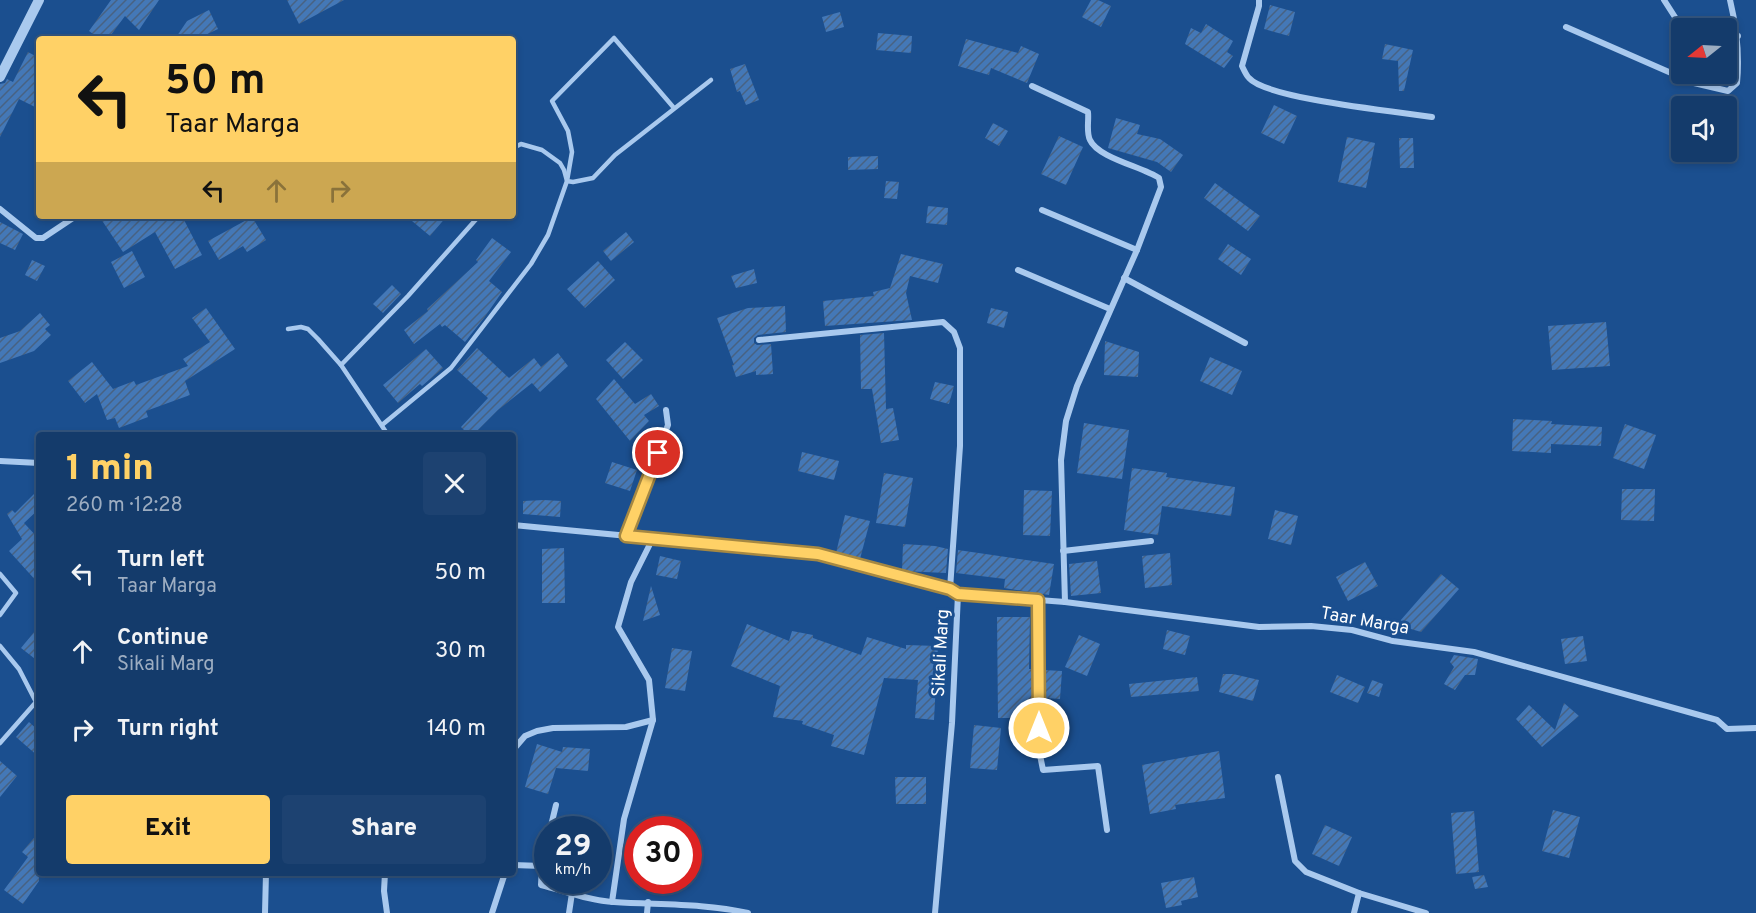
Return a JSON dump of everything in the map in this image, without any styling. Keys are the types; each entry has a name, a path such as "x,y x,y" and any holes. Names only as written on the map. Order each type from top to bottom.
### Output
{"street":[{"path":"0,77 39,0"},
{"path":"1259,0 1242,66 1250,80 1275,91 1335,104 1432,117"},
{"path":"1664,0 1676,18"},
{"path":"1566,27 1694,83 1728,91 1737,83 1739,62 1738,36 1730,0"},
{"path":"1032,86 1088,112 1088,131 1091,142 1101,151 1151,172 1159,178 1161,187 1137,250 1077,386 1066,421 1061,460 1065,602"},
{"path":"0,209 36,238 43,238 72,219"},
{"path":"1042,210 1137,250"},
{"path":"1018,270 1110,309"},
{"path":"1124,278 1245,343"},
{"path":"759,340 943,322 954,332 960,348 960,446 950,589"},
{"path":"626,536 669,425 666,410"},
{"path":"0,461 36,463"},
{"name":"Sikali Marg","path":"516,525 818,554 950,589 958,594 951,734 935,913"},
{"path":"612,902 624,819 653,720 649,680 618,627 631,582 653,538"},
{"path":"1063,550 1152,541"},
{"name":"Taar Marga","path":"958,594 1065,602 1259,627 1311,626 1352,630 1393,641 1474,652 1717,720 1727,729 1756,728"},
{"path":"1038,600 1039,750 1043,770 1098,766 1107,830"},
{"path":"516,746 525,736 537,730 626,727 653,720"},
{"path":"1278,777 1295,861 1306,872 1359,893 1426,913"},
{"path":"553,816 556,805"},
{"path":"516,865 534,866"},
{"path":"265,913 266,876"},
{"path":"385,876 387,913"},
{"path":"492,913 504,876"},
{"path":"1354,913 1359,893"},
{"path":"570,913 572,894"},
{"path":"576,894 612,902 648,902 748,913"},
{"path":"647,913 648,902"}],"lane":[{"path":"382,425 451,368 531,264 548,235 567,181 572,152 568,131 552,100 614,38 675,108"},
{"path":"567,181 593,178 615,155 711,80"},
{"path":"516,146 521,144 542,150 560,163 567,181"},
{"path":"341,365 408,296 476,219"},
{"path":"288,329 301,327 308,329 341,365 386,432"},
{"path":"0,574 16,593 0,615"},
{"path":"0,646 19,669 36,702 0,743"}],"building":[{"path":"111,0 159,0 139,30 125,16 110,36 96,36 89,31"},
{"path":"287,0 344,0 299,24"},
{"path":"1091,0 1098,0 1111,6 1101,27 1082,17"},
{"path":"1270,5 1295,12 1289,36 1264,29"},
{"path":"209,10 218,29 203,36 177,36 187,21"},
{"path":"840,12 844,27 826,32 822,17"},
{"path":"1206,24 1233,41 1227,52 1233,56 1224,68 1185,44 1191,28 1201,33"},
{"path":"878,33 912,36 911,53 876,50"},
{"path":"966,39 1018,53 1021,46 1039,54 1027,83 991,68 989,75 958,66"},
{"path":"1385,44 1413,50 1404,91 1399,91 1398,61 1382,59"},
{"path":"28,52 36,56 36,108 19,99 0,137 0,84 5,83 7,79 13,82"},
{"path":"745,64 759,100 746,105 740,91 737,92 730,69"},
{"path":"1274,105 1297,116 1284,144 1261,133"},
{"path":"1116,118 1140,125 1137,134 1160,139 1183,155 1171,172 1157,162 1108,148"},
{"path":"993,123 1008,131 999,146 985,138"},
{"path":"1059,136 1083,147 1066,185 1041,174"},
{"path":"1347,137 1375,143 1366,188 1338,182"},
{"path":"1399,138 1413,138 1414,168 1400,168"},
{"path":"878,156 878,169 848,170 848,157"},
{"path":"886,181 899,182 897,199 884,198"},
{"path":"1215,183 1260,216 1248,231 1204,198"},
{"path":"928,206 948,208 947,225 926,223"},
{"path":"101,219 184,219 202,255 175,269 155,232 123,252"},
{"path":"248,219 253,219 266,240 247,252 243,246 219,260 208,241"},
{"path":"410,219 444,219 430,236"},
{"path":"0,222 23,234 15,250 0,243"},
{"path":"626,232 634,242 611,261 603,251"},
{"path":"492,238 511,252 489,281 502,292 484,318 465,342 445,325 442,327 440,324 414,344 404,330 428,311 427,309 478,262 476,260"},
{"path":"1228,244 1251,259 1241,275 1218,259"},
{"path":"132,251 145,277 124,288 111,262"},
{"path":"901,254 943,264 938,283 910,276 906,293 912,320 825,326 823,301 874,296 873,292 890,288"},
{"path":"32,260 45,266 37,281 25,275"},
{"path":"598,261 615,280 585,308 567,289"},
{"path":"754,269 757,283 736,288 731,276"},
{"path":"392,285 401,294 383,313 373,304"},
{"path":"785,306 786,332 758,335 754,338 754,343 757,345 771,344 773,374 756,375 756,371 736,377 717,318 748,308"},
{"path":"206,308 235,349 185,381 190,395 146,411 148,417 119,428 115,418 107,420 97,394 85,403 68,381 92,362 113,389 134,381 136,385 188,366 183,359 210,342 192,318"},
{"path":"991,308 1008,312 1004,328 987,323"},
{"path":"40,313 50,325 45,329 51,335 34,351 0,363 0,338 20,331"},
{"path":"1606,322 1610,366 1552,370 1548,326"},
{"path":"884,333 886,409 893,408 899,440 881,443 872,389 861,389 860,335"},
{"path":"1105,341 1139,352 1138,377 1104,375"},
{"path":"625,342 643,360 623,379 606,360"},
{"path":"477,348 509,378 534,358 541,367 558,353 568,366 540,392 532,383 498,410 476,432 466,432 461,427 488,398 457,370"},
{"path":"426,349 443,368 398,403 383,385"},
{"path":"1210,357 1242,371 1232,395 1200,381"},
{"path":"614,379 635,404 651,394 659,406 644,415 649,421 630,441 596,399"},
{"path":"935,382 954,386 949,404 930,399"},
{"path":"1513,419 1602,427 1601,446 1551,444 1551,453 1512,451"},
{"path":"1084,423 1129,430 1122,479 1077,473"},
{"path":"1625,424 1656,435 1644,469 1613,458"},
{"path":"802,452 839,461 834,480 798,471"},
{"path":"612,462 637,470 630,491 605,483"},
{"path":"1132,468 1167,473 1166,477 1235,487 1231,516 1162,506 1158,535 1124,530"},
{"path":"884,473 913,478 905,527 876,523"},
{"path":"1622,489 1655,489 1654,521 1621,520"},
{"path":"1024,490 1052,491 1050,536 1023,535"},
{"path":"36,492 36,512 24,523 36,536 36,581 9,551 22,539 7,514 12,510 15,513"},
{"path":"523,501 561,501 560,517 523,514"},
{"path":"1275,510 1298,516 1291,545 1268,539"},
{"path":"845,515 870,521 860,559 836,553"},
{"path":"903,544 948,549 946,573 902,571"},
{"path":"564,548 565,603 542,603 542,549"},
{"path":"958,550 1054,564 1049,595 1004,588 1005,579 956,573"},
{"path":"1170,553 1172,585 1145,588 1142,556"},
{"path":"660,556 681,561 677,579 656,575"},
{"path":"1097,561 1101,593 1071,596 1069,564"},
{"path":"1365,562 1378,586 1348,601 1336,577"},
{"path":"1441,574 1459,589 1421,632 1411,629 1400,621"},
{"path":"651,586 660,615 643,621"},
{"path":"997,617 1030,617 1029,669 1033,669 1033,718 998,718"},
{"path":"747,624 789,641 792,631 813,635 813,638 861,655 867,637 906,649 906,645 938,646 934,720 915,718 918,680 884,678 864,755 831,746 834,735 802,724 803,721 773,717 780,686 731,666"},
{"path":"36,630 36,660 21,648"},
{"path":"1167,630 1190,636 1185,655 1163,649"},
{"path":"1079,635 1100,644 1087,676 1065,667"},
{"path":"1583,636 1587,661 1565,664 1561,639"},
{"path":"672,648 692,651 685,691 665,688"},
{"path":"1454,655 1478,659 1475,675 1465,675 1455,690 1444,684 1454,667 1450,662"},
{"path":"1044,670 1062,671 1060,699 1044,698"},
{"path":"1223,674 1259,680 1253,701 1219,692"},
{"path":"1337,675 1365,687 1358,703 1330,692"},
{"path":"1197,677 1199,691 1131,697 1129,684"},
{"path":"1372,680 1383,684 1379,697 1367,693"},
{"path":"1564,703 1579,716 1542,747 1516,719 1529,705 1555,730"},
{"path":"29,722 36,728 36,754 16,737"},
{"path":"974,725 1001,728 997,770 970,768"},
{"path":"537,744 562,752 563,747 590,749 588,771 556,768 548,794 525,787"},
{"path":"1219,751 1225,798 1175,805 1176,809 1150,814 1142,765"},
{"path":"0,761 17,776 0,797"},
{"path":"895,777 926,777 926,804 896,804"},
{"path":"1553,810 1580,817 1569,858 1542,851"},
{"path":"1474,811 1479,872 1456,874 1451,813"},
{"path":"1325,825 1352,837 1339,866 1312,854"},
{"path":"36,836 36,876 39,876 39,881 23,904 4,890 28,857 22,852"},
{"path":"1484,875 1488,887 1475,889 1472,877"},
{"path":"1194,877 1198,897 1181,901 1182,905 1166,908 1161,883"}],"route":[{"path":"658,453 626,536 818,554 950,589 958,594 1038,600 1039,728"}]}
